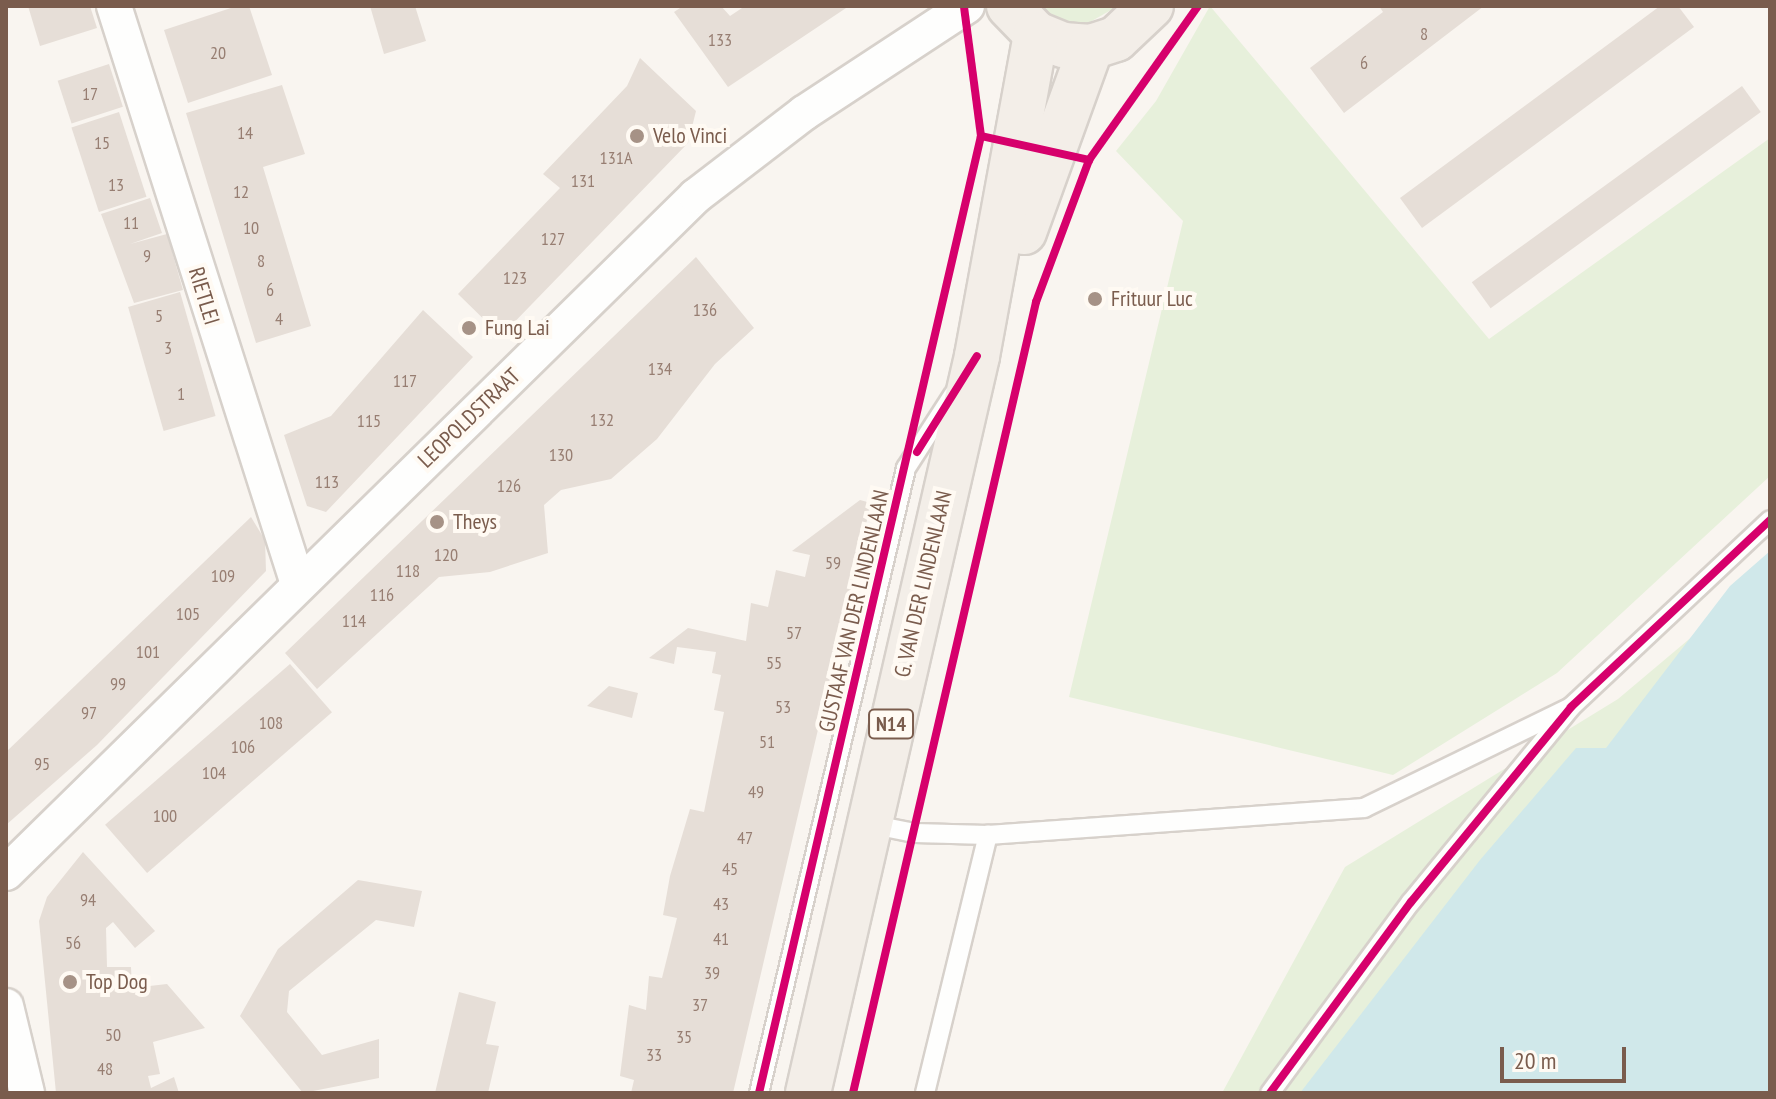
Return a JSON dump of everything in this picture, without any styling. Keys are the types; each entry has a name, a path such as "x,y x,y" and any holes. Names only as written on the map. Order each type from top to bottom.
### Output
{"main road":[{"path":"1091,47 1116,39 1151,6"},
{"name":"N14","path":"1022,20 1063,45 1091,47 977,356 1022,20"},
{"name":"G. VAN DER LINDENLAAN","path":"808,1093 977,356"}],"street":[{"name":"RIETLEI","path":"114,6 298,584"},
{"name":"LEOPOLDSTRAAT","path":"6,873 696,196 804,113 967,6"},
{"path":"6,1006 27,1093"}],"lane":[{"name":"GUSTAAF VAN DER LINDENLAAN","path":"759,1093 906,468 977,356"},
{"path":"1270,1093 1411,902 1571,707 1770,520"},
{"path":"869,824 915,833 988,835 1364,808 1571,707"},
{"path":"925,1093 988,835"}],"green space":[{"path":"1030,6 1118,6 1083,26 1063,25"},
{"path":"1210,6 1489,339 1770,138 1770,476 1557,673 1393,775 1069,697 1183,221 1116,151 1156,101"},
{"path":"1770,571 1396,1093 1222,1093 1345,867 1618,699"}],"water":[{"path":"1770,551 1770,1093 1300,1093 1480,860 1576,748 1606,748 1730,586"}],"building":[{"path":"28,6 90,6 97,28 40,46"},
{"path":"237,6 249,6 272,75 188,103 164,30"},
{"path":"370,6 415,6 426,41 384,54"},
{"path":"683,6 721,6 730,16 745,6 849,6 728,87 674,12"},
{"path":"1379,6 1484,6 1344,113 1310,68 1383,12"},
{"path":"1660,6 1678,6 1694,27 1422,228 1400,198"},
{"path":"640,58 696,111 688,143 501,336 458,294 560,188 543,174 627,86"},
{"path":"109,64 123,107 72,123 58,81"},
{"path":"282,85 305,154 263,167 311,326 256,343 186,113"},
{"path":"1742,86 1761,112 1491,308 1472,282"},
{"path":"119,112 147,197 99,212 71,127"},
{"path":"150,198 162,233 130,244 167,234 183,290 134,303 101,214"},
{"path":"696,257 754,328 715,364 657,439 611,479 561,490 544,505 548,553 490,572 439,577 317,689 285,653"},
{"path":"180,292 216,416 164,431 128,307"},
{"path":"423,310 473,357 326,512 307,506 284,435 331,416"},
{"path":"860,500 871,503 733,1093 631,1093 634,1080 620,1076 629,1005 646,1010 649,976 662,978 677,918 663,915 670,876 690,809 704,812 724,712 714,710 721,675 712,673 716,652 677,647 674,664 649,658 688,628 746,641 751,603 768,607 776,570 805,577 810,555 792,551"},
{"path":"251,517 265,540 266,571 97,745 6,825 6,752"},
{"path":"290,664 332,712 147,873 105,825"},
{"path":"609,686 638,693 632,718 587,706"},
{"path":"83,852 155,931 135,948 113,922 106,928 107,967 131,967 132,988 167,984 205,1028 153,1042 160,1074 148,1076 151,1088 174,1077 179,1093 56,1093 39,921 47,897"},
{"path":"358,880 422,891 414,927 376,920 289,991 287,1012 322,1055 379,1039 379,1078 303,1093 240,1016 278,949"},
{"path":"459,992 496,1002 486,1044 499,1046 488,1093 435,1093"}],"cycle path":[{"path":"759,1093 981,136 964,6"},
{"path":"853,1093 1036,302 1089,160 1198,6"},
{"path":"981,136 1089,160"},
{"path":"917,452 977,356"},
{"path":"1270,1093 1411,902 1571,707 1770,520"}],"place":[{"name":"Velo Vinci","path":"637,136"},
{"name":"Frituur Luc","path":"1095,299"},
{"name":"Fung Lai","path":"469,328"},
{"name":"Theys","path":"437,522"},
{"name":"Top Dog","path":"70,982"}]}
